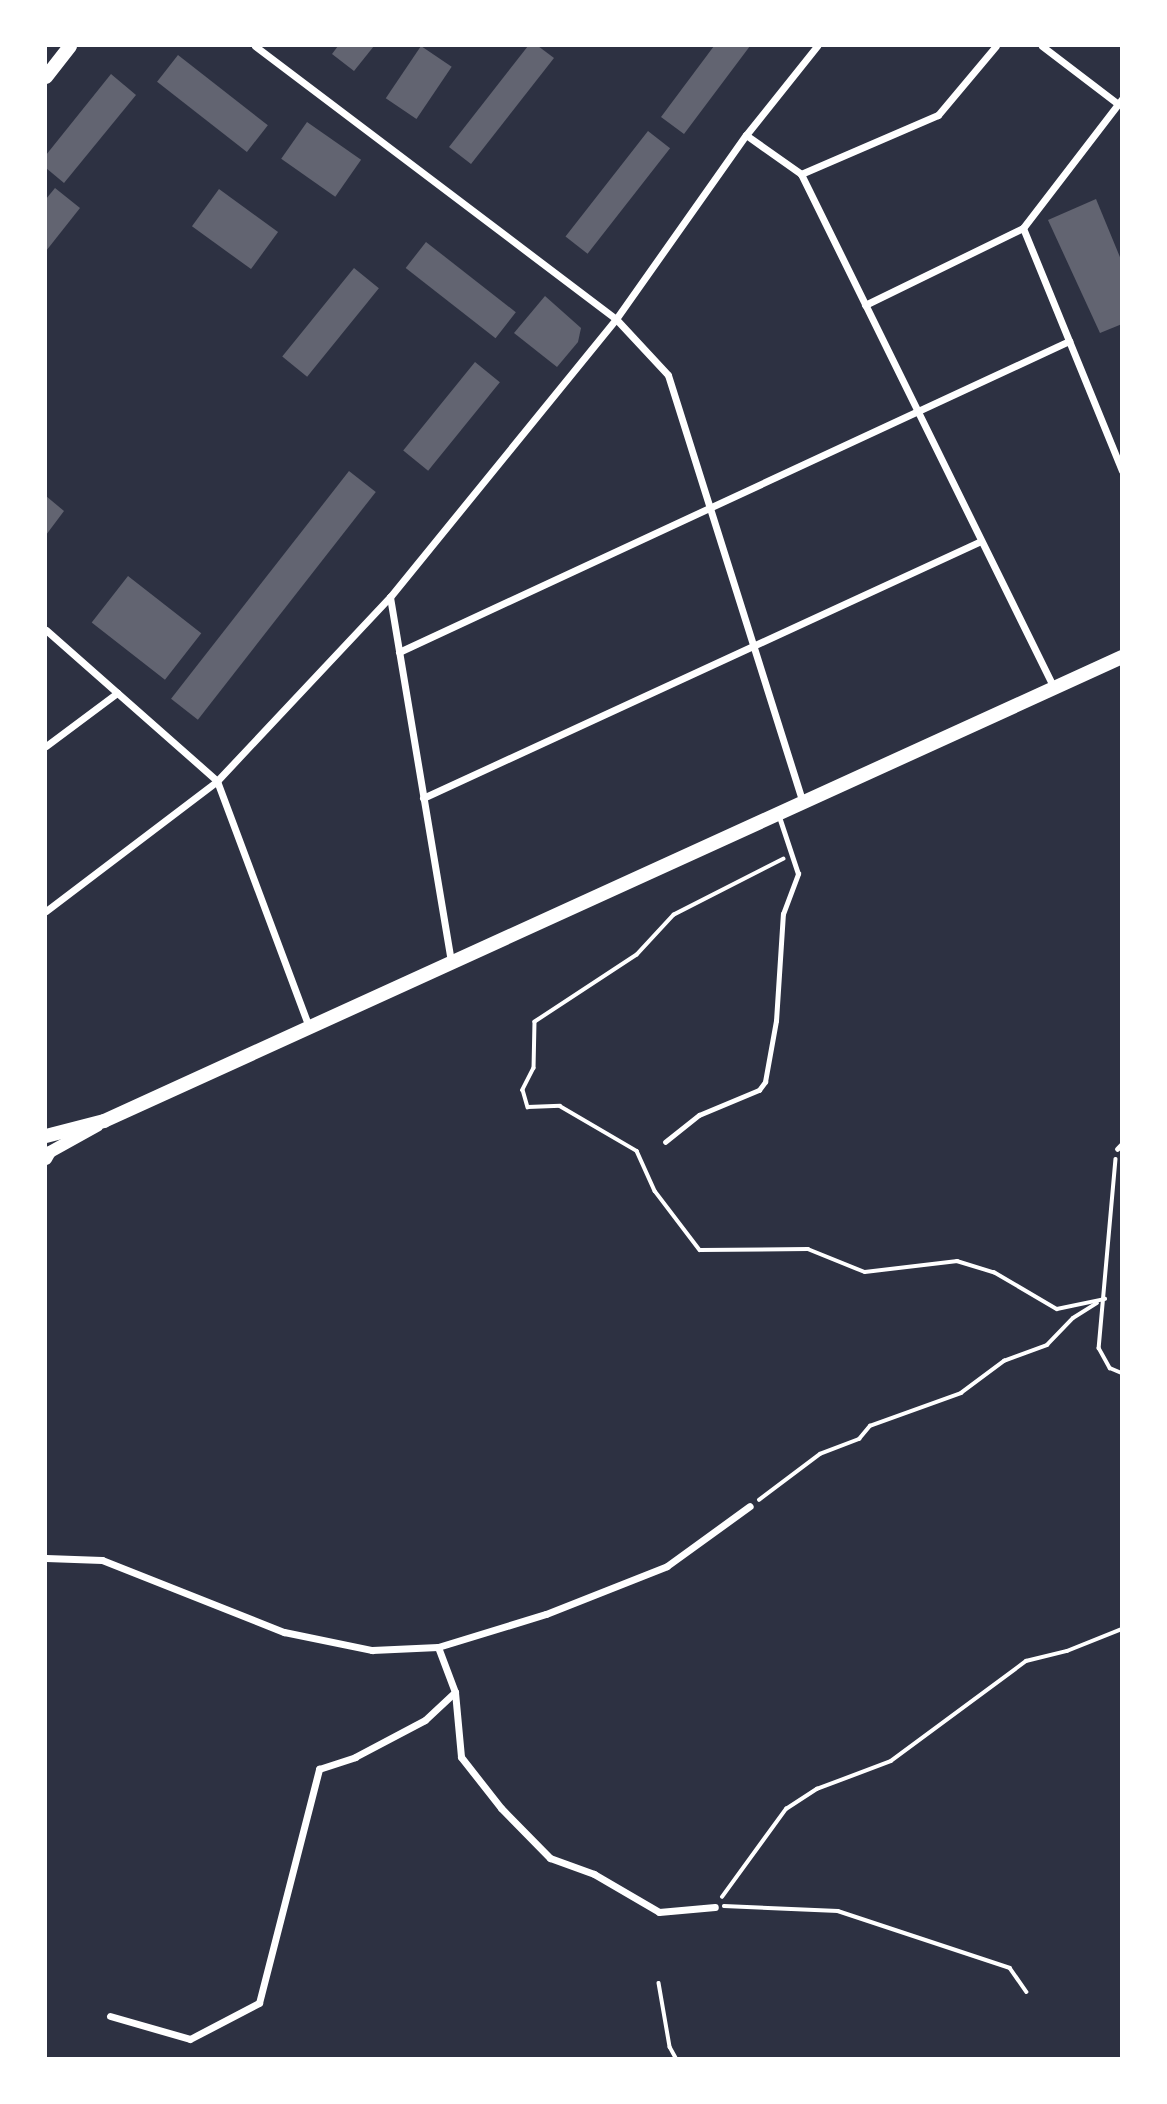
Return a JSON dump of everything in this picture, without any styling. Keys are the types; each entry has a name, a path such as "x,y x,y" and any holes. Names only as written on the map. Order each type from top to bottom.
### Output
{"main road":[{"path":"46,77 70,46"},
{"path":"46,1136 104,1121 1053,686 1122,657"}],"street":[{"path":"255,46 616,319 668,375 802,801"},
{"path":"46,911 216,781 390,597 616,319 746,135 817,46"},
{"path":"801,174 938,115 996,46"},
{"path":"865,305 1023,228 1120,101 1042,46"},
{"path":"746,135 801,174 1053,686"},
{"path":"1023,228 1122,471"},
{"path":"399,652 1069,341"},
{"path":"423,798 981,541"},
{"path":"390,597 451,962"},
{"path":"46,630 216,781 309,1027"},
{"path":"46,746 117,693"},
{"path":"46,1159 50,1152 104,1121"},
{"path":"46,1558 102,1560 284,1632 372,1650 438,1647 546,1614 667,1566 750,1506"},
{"path":"438,1647 454,1692 461,1757 501,1808 550,1858 594,1874 659,1912 715,1907"},
{"path":"110,2016 190,2039 259,2003 319,1769 355,1757 425,1720 454,1692"}],"lane":[{"path":"665,1142 699,1115 760,1090 765,1082 776,1021 783,915 798,874 778,813"},
{"path":"1117,1149 1122,1144"}],"path":[{"path":"792,856 674,915 636,955 536,1022 534,1068 522,1098 528,1107 560,1106 637,1151 655,1191 700,1250 808,1249 865,1272 957,1261 995,1272 1056,1309 1105,1299"},
{"path":"1117,1149 1099,1348 1110,1368 1122,1373"},
{"path":"750,1506 820,1454 859,1439 870,1426 961,1393 1004,1361 1047,1345 1073,1318 1105,1299"},
{"path":"715,1907 786,1809 817,1789 891,1761 1026,1661 1068,1651 1122,1629"},
{"path":"715,1907 778,1905 838,1910 1010,1968 1027,1992"},
{"path":"659,1983 670,2047 676,2059"}],"building":[{"path":"338,46 374,46 354,71 332,54"},
{"path":"421,46 452,67 416,119 386,98"},
{"path":"528,46 538,46 554,58 471,164 449,147"},
{"path":"714,46 750,46 684,134 661,117"},
{"path":"178,55 268,125 247,152 157,82"},
{"path":"111,74 136,95 64,183 46,168 46,155"},
{"path":"307,122 361,160 335,197 281,159"},
{"path":"648,131 670,148 588,254 566,237"},
{"path":"55,188 80,208 46,251 46,199"},
{"path":"219,189 278,232 251,269 192,226"},
{"path":"1096,199 1122,262 1122,324 1100,333 1048,220"},
{"path":"426,242 516,312 496,338 406,268"},
{"path":"354,268 379,288 307,377 282,357"},
{"path":"545,296 581,328 578,342 557,367 514,333"},
{"path":"475,362 500,382 428,471 403,451"},
{"path":"349,471 376,492 198,720 171,699"},
{"path":"46,496 64,511 46,535"},
{"path":"128,576 201,633 165,680 92,622"}]}
